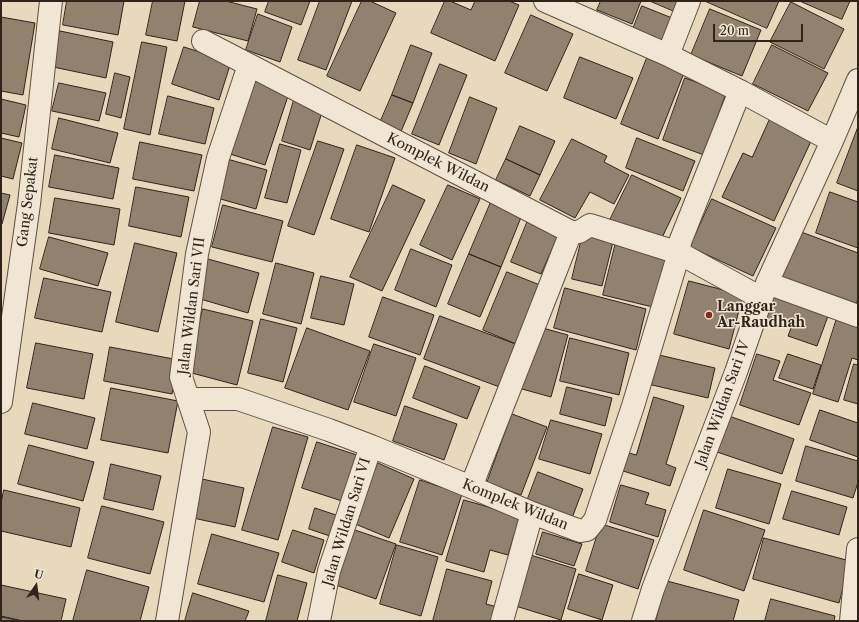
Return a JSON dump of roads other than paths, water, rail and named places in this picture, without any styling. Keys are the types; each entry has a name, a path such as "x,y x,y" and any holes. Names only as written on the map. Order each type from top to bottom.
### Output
{"street":[{"name":"Gang Sepakat","path":"1,402 29,204 51,1"},
{"path":"545,1 668,55 740,91 832,141"},
{"path":"668,55 689,1"},
{"name":"Komplek Wildan","path":"203,41 571,232"},
{"name":"Jalan Wildan Sari VII","path":"167,621 199,432 181,377 196,254 218,158 249,65"},
{"name":"Jalan Wildan Sari IV","path":"643,621 653,589 736,372 764,290 858,80"},
{"name":"Komplek Wildan","path":"188,399 238,399 371,446 532,513 581,530 587,530 595,520 633,406 679,253 680,242 740,91"},
{"path":"471,487 571,232 579,232 590,225 679,253 764,290 858,316"},
{"name":"Jalan Wildan Sari VI","path":"319,621 329,571 371,446"},
{"path":"502,621 532,513"},
{"path":"851,621 858,549"}],"place":[{"name":"Langgar Ar-Raudhah","path":"709,315"}]}
